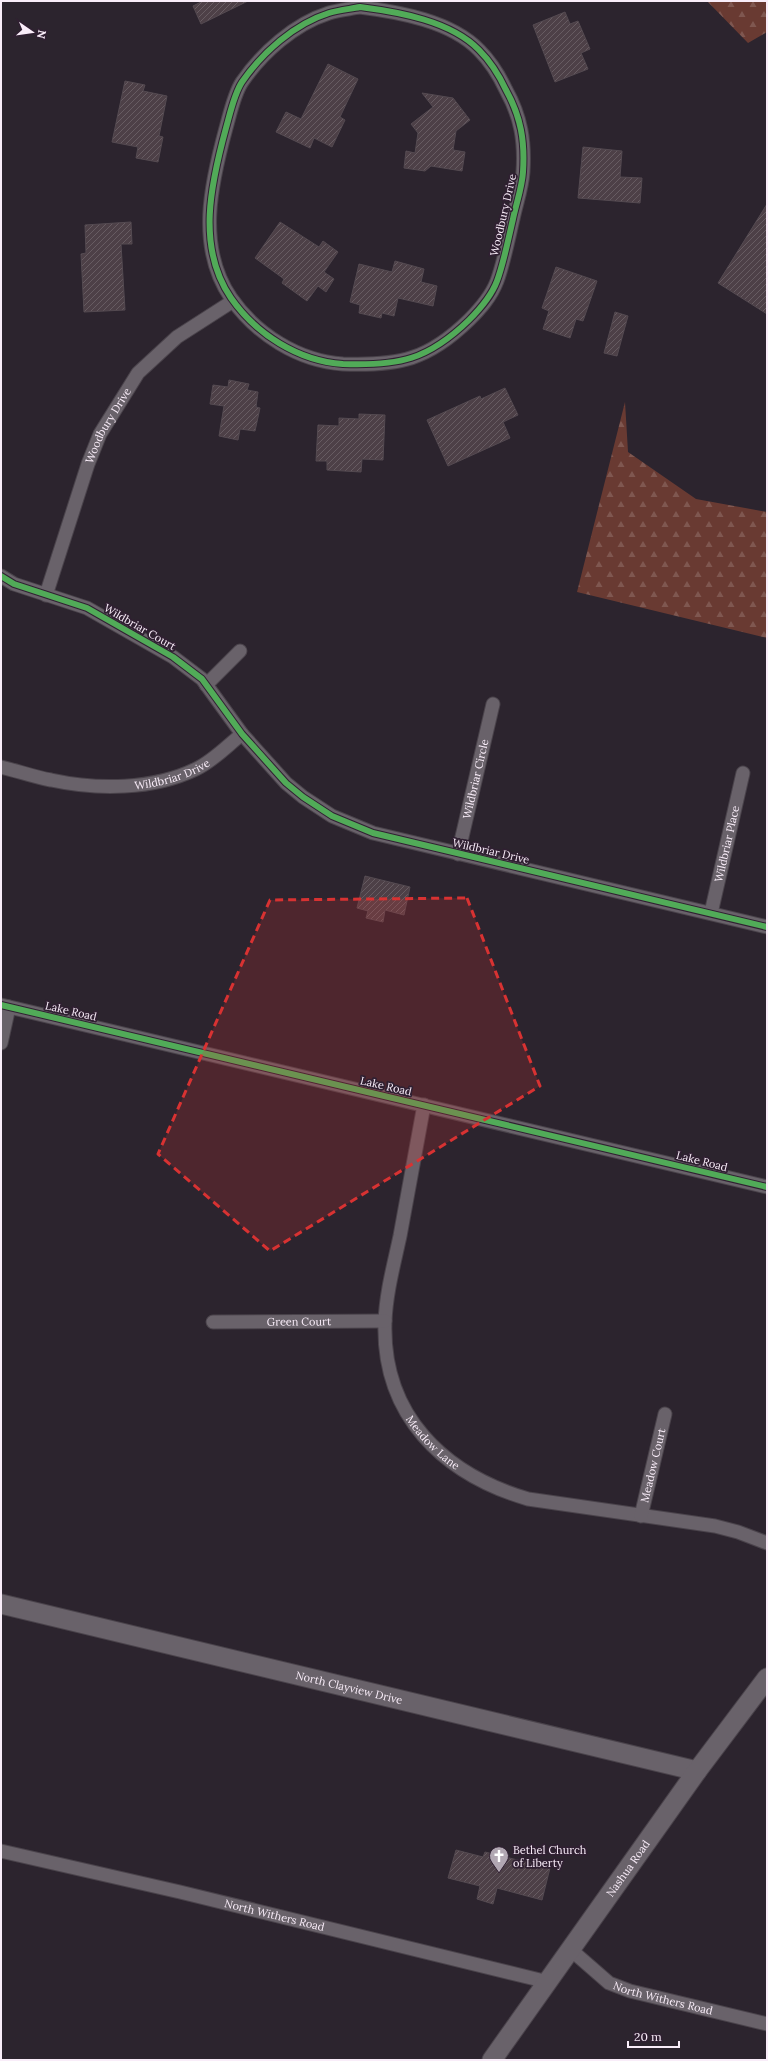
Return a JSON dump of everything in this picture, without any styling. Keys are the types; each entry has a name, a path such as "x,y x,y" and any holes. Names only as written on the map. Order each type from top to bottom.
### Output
{"street":[{"name":"Woodbury Drive","path":"360,7 409,15 455,32 478,48 495,69 517,109 522,132 524,158 523,176 503,260 496,284 483,306 450,338 425,354 378,365 331,363 306,357 284,347 256,326 233,301 218,277 211,244 209,215 210,197 225,133 241,84 269,50 304,24 329,13 360,7"},
{"name":"Woodbury Drive","path":"46,595 100,434 138,373 177,337 233,301"},
{"name":"Wildbriar Court","path":"1,576 14,584 94,612 173,657 202,679 242,734"},
{"path":"206,685 240,651"},
{"name":"Wildbriar Circle","path":"458,854 492,704"},
{"name":"Wildbriar Drive","path":"1,767 35,777 74,784 117,786 165,781 206,764 242,734 286,782 303,798 332,816 373,833 767,927"},
{"name":"Wildbriar Place","path":"711,913 743,773"},
{"path":"1,1043 5,1006"},
{"name":"Lake Road","path":"5,1006 767,1187"},
{"name":"Meadow Lane","path":"424,1105 385,1321 388,1366 394,1387 415,1427 446,1459 467,1474 490,1486 528,1499 715,1526 738,1532 767,1543"},
{"name":"Green Court","path":"213,1322 385,1321"},
{"name":"Meadow Court","path":"642,1516 665,1414"},
{"name":"North Clayview Drive","path":"1,1604 697,1771"},
{"name":"Nashua Road","path":"492,2060 697,1771 767,1678"},
{"name":"North Withers Road","path":"1,1851 180,1892 548,1982"},
{"name":"North Withers Road","path":"570,1949 610,1983 630,1991 767,2024"}],"highlighted area":[{"path":"467,898 540,1086 270,1251 158,1154 270,900"}],"green space":[{"path":"707,1 767,1 767,32 748,43"},
{"path":"625,402 628,452 696,499 767,512 767,638 577,592"}],"building":[{"path":"203,1 248,1 201,24 193,6"},
{"path":"565,12 570,24 578,21 590,49 581,53 588,69 555,82 533,25"},
{"path":"328,64 358,79 340,117 345,120 332,147 314,138 310,148 276,132 286,112 301,119"},
{"path":"125,81 145,85 143,91 167,96 159,136 163,137 158,162 136,158 138,147 112,142"},
{"path":"422,93 453,98 470,120 456,131 453,150 465,152 462,171 431,166 425,171 404,168 406,151 415,153 418,133 411,124 433,107"},
{"path":"583,147 622,151 620,177 642,178 640,203 578,198"},
{"path":"767,204 767,314 718,283"},
{"path":"131,222 132,244 121,244 125,310 84,312 81,254 86,253 85,225"},
{"path":"280,222 319,247 323,241 338,252 324,272 334,279 326,292 318,286 307,301 282,283 284,279 255,258"},
{"path":"395,261 424,269 421,282 437,286 433,306 398,298 394,316 382,313 381,318 359,313 360,305 350,302 359,264 392,272"},
{"path":"556,267 597,281 583,321 576,319 570,338 543,329 549,311 542,308"},
{"path":"615,312 628,316 617,356 604,353"},
{"path":"229,380 249,384 247,390 258,392 256,407 260,408 255,431 240,429 238,440 219,436 224,406 210,404 213,385 228,387"},
{"path":"505,388 518,415 503,422 510,438 448,466 427,420 480,396 481,399"},
{"path":"359,414 385,415 383,460 362,459 361,472 327,470 327,461 316,461 318,425 339,426 339,418 359,419"},
{"path":"365,876 410,887 404,915 385,910 383,922 366,918 368,911 357,908"},
{"name":"Bethel Church of Liberty","path":"456,1850 483,1857 485,1852 550,1868 542,1900 497,1888 493,1904 477,1899 480,1886 448,1878"}],"cycle path":[{"path":"360,7 407,15 439,25 467,40 479,50 498,74 511,100 521,130 523,150 523,172 520,190 504,259 492,292 477,312 440,344 412,358 381,364 343,364 326,362 294,351 266,334 241,311 231,298 220,278 213,258 210,236 212,193 220,149 232,104 242,82 269,50 303,24 329,13 360,7"},
{"path":"1,576 14,584 87,608 173,657 202,679 242,734 286,783 303,797 332,816 373,833 767,927"},
{"path":"1,1005 767,1187"}],"place":[{"name":"Bethel Church of Liberty","path":"499,1873"}]}
